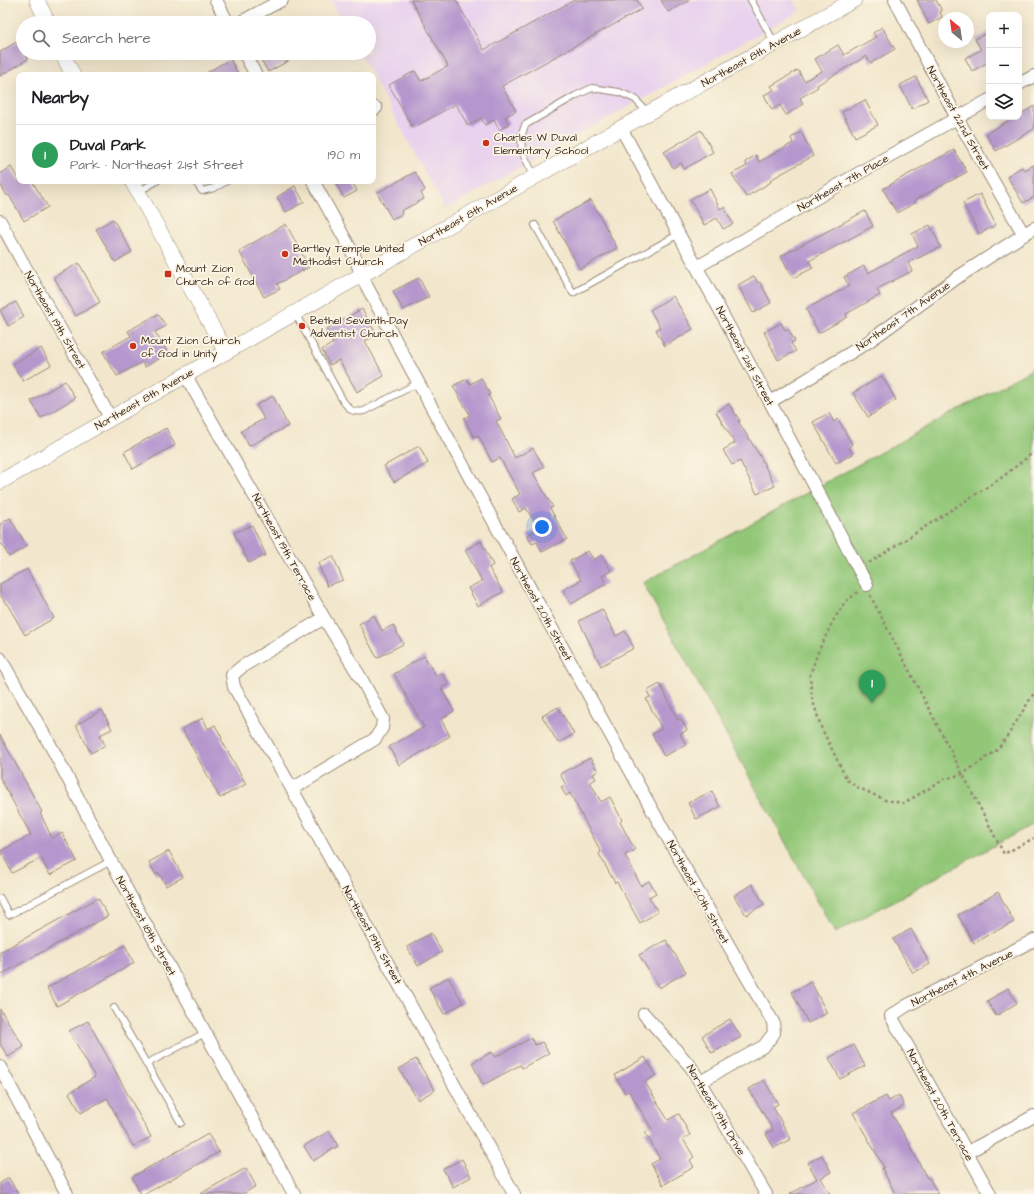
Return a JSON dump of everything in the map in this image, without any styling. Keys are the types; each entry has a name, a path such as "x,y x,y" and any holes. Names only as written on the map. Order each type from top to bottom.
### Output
{"street":[{"path":"36,0 44,16"},
{"path":"216,0 224,16"},
{"path":"252,16 282,0"},
{"name":"Northeast 8th Avenue","path":"1,479 111,419 226,352 621,128 854,0"},
{"name":"Northeast 22nd Street","path":"895,0 957,118 1024,235"},
{"path":"66,60 72,72"},
{"path":"248,60 254,72"},
{"path":"1022,82 1034,76"},
{"name":"Northeast 7th Place","path":"697,268 986,102"},
{"name":"Northeast 21st Street","path":"621,128 770,402 867,585"},
{"name":"Northeast 20th Street","path":"315,184 356,259 361,275 418,383 697,891 773,1022 774,1033 764,1046 700,1082"},
{"path":"135,187 226,352"},
{"name":"Northeast 19th Street","path":"0,221 111,419"},
{"name":"Northeast 7th Avenue","path":"770,402 868,342 958,277 1034,228"},
{"name":"Northeast 19th Terrace","path":"186,376 324,618 362,680 383,719 382,728 376,739 292,789"},
{"name":"Northeast 19th Street","path":"324,618 243,666 232,675 234,687 292,789 514,1194"},
{"name":"Northeast 18th Street","path":"1,664 53,750 111,861 292,1193"},
{"name":"Northeast 4th Avenue","path":"891,1016 906,1006 1034,940"},
{"name":"Northeast 19th Drive","path":"644,1014 691,1066 766,1194"},
{"name":"Northeast 20th Terrace","path":"891,1016 990,1194"},
{"path":"0,1067 3,1081 67,1194"},
{"path":"966,1153 1034,1116"}],"lane":[{"path":"750,0 775,44"},
{"path":"535,177 522,152 521,137 525,125 575,96 592,88 619,92 635,99 648,113"},
{"path":"135,187 146,184"},
{"path":"197,184 202,191 214,188 221,184"},
{"path":"535,225 572,293 679,234"},
{"path":"295,313 343,401 349,409 356,412 364,411 418,383"},
{"path":"0,898 9,915 111,861"},
{"path":"114,1008 181,1123"},
{"path":"146,1064 205,1033"}],"path":[{"path":"859,570 1001,478 1034,452"},
{"path":"1034,693 998,750 963,774 945,779 904,803 885,800 859,788 847,780 821,727 812,698 810,675 818,652 833,621 845,602 867,585 868,592 963,774 1004,854 1034,838"}],"shaded area":[{"name":"Charles W Duval Elementary School","path":"331,0 794,0 800,11 445,209 376,82 376,72 370,72 364,60 376,60 376,16 339,16"}],"green space":[{"path":"1034,368 1034,824 835,933 643,583"}],"building":[{"path":"411,0 456,0 484,50 574,0 637,0 642,9 502,86 516,111 505,117 509,124 499,130 494,120 485,125 481,118 468,126 456,104 413,128 389,85 415,71 421,81 448,66"},
{"path":"661,0 690,0 668,12"},
{"path":"917,0 936,0 942,11 938,12 938,19 929,24"},
{"path":"882,27 895,49 871,63 866,56 817,85 818,87 800,98 803,104 786,115 780,105 772,110 764,95 774,90 771,86 798,70 804,81 822,71 815,59 838,45 844,55 876,37 873,33"},
{"path":"986,34 986,64 972,71 965,58 981,50 975,39"},
{"path":"16,42 16,60 26,60 0,76 0,52"},
{"path":"231,60 237,72 208,72"},
{"path":"261,60 290,60 268,72"},
{"path":"916,77 928,100 912,109 900,85"},
{"path":"865,100 878,125 855,137 842,112"},
{"path":"1034,106 1034,129 996,151 986,134 1010,120 1022,120 1022,113"},
{"path":"701,130 713,152 684,169 681,163 673,168 664,152"},
{"path":"801,132 813,156 770,180 771,182 746,197 732,174 747,166 745,162 756,155 759,162 793,143 791,138"},
{"path":"954,150 967,172 915,200 916,202 897,213 883,189"},
{"path":"1034,165 1034,197 1023,203 1007,176 1022,167 1024,170"},
{"path":"11,167 16,176 16,184 34,184 48,207 24,221 9,195 7,196 0,184 0,174"},
{"path":"415,172 425,190 421,193 424,199 401,211 402,214 392,219 377,193"},
{"path":"337,184 354,184 357,191 344,198"},
{"path":"295,186 304,202 286,212 277,197"},
{"path":"710,189 720,209 724,207 733,224 723,229 717,218 704,225 690,199"},
{"path":"980,194 996,225 979,234 963,203"},
{"path":"591,200 617,248 580,269 553,221"},
{"path":"865,211 873,226 809,261 813,268 793,278 781,256"},
{"path":"113,219 132,252 115,262 96,229"},
{"path":"286,224 309,267 277,284 280,289 264,297 239,251"},
{"path":"930,225 941,247 908,263 912,271 877,289 880,295 846,314 847,317 819,333 806,309 849,286 844,277 864,266 868,273 918,246 912,234"},
{"path":"79,263 100,302 76,316 54,277"},
{"path":"754,276 758,283 760,282 771,303 753,313 738,285"},
{"path":"419,278 429,297 403,310 393,291"},
{"path":"673,296 693,329 665,346 656,330 660,327 650,310"},
{"path":"16,302 24,317 8,326 0,310"},
{"path":"362,309 377,335 365,341 384,376 357,392 339,360 330,365 322,350 333,343 326,329"},
{"path":"158,314 166,326 155,332 168,353 145,367 142,362 117,376 103,352 131,336 128,331"},
{"path":"781,323 785,330 788,329 795,341 791,343 796,351 778,360 764,332"},
{"path":"41,348 51,365 23,381 13,364"},
{"path":"882,376 896,400 868,417 853,393"},
{"path":"481,378 501,419 496,421 515,458 533,448 544,467 533,473 553,507 550,508 567,539 542,552 537,542 532,544 527,535 539,529 526,508 519,512 512,499 520,494 500,458 492,462 478,435 474,437 464,418 470,415 453,386 467,379 470,384"},
{"path":"65,381 75,398 41,418 31,401"},
{"path":"273,396 288,426 249,446 241,431 264,419 256,405"},
{"path":"729,404 760,456 775,486 757,494 740,461 732,465 723,450 735,443 716,412"},
{"path":"829,413 834,422 838,419 852,444 849,447 853,454 836,463 813,422"},
{"path":"166,428 175,445 133,469 124,452"},
{"path":"419,446 428,463 394,482 384,466"},
{"path":"10,518 27,546 9,557 0,541 0,524"},
{"path":"252,525 266,555 249,563 234,533"},
{"path":"481,541 493,565 489,568 503,592 478,606 468,588 482,581 465,550"},
{"path":"588,551 594,560 602,555 611,571 602,576 606,584 571,604 563,590 581,580 570,561"},
{"path":"333,556 343,580 327,586 318,563"},
{"path":"27,569 54,618 25,635 0,594 0,584"},
{"path":"602,609 616,636 625,631 634,648 601,666 579,621"},
{"path":"374,615 382,631 393,625 403,644 377,658 359,624"},
{"path":"424,656 436,676 442,673 449,684 441,688 454,711 441,719 450,736 399,765 389,747 424,727 394,674"},
{"path":"660,684 678,720 681,719 687,730 680,734 686,745 664,756 652,734 662,729 646,699 650,697 647,691"},
{"path":"558,707 574,734 558,743 542,716"},
{"path":"102,710 112,729 100,735 105,745 91,753 76,725"},
{"path":"203,718 208,729 215,725 222,738 221,739 246,784 220,798 182,729"},
{"path":"0,735 42,812 40,813 52,838 62,833 77,861 50,875 41,858 12,873 1,851 31,835 0,778"},
{"path":"590,758 598,771 593,774 596,779 590,782 601,802 610,797 622,820 620,822 635,850 625,855 641,886 649,881 656,893 649,897 658,912 640,923 599,854 601,852 570,793 566,796 561,787 566,785 560,774"},
{"path":"712,791 720,807 696,819 688,803"},
{"path":"169,851 183,877 166,886 159,873 156,875 149,862"},
{"path":"752,884 764,904 746,915 734,896"},
{"path":"998,892 1014,922 974,943 958,915"},
{"path":"98,898 108,916 0,975 0,952"},
{"path":"911,929 930,964 913,973 893,939"},
{"path":"431,933 442,952 418,966 407,947"},
{"path":"666,940 686,972 659,988 639,955"},
{"path":"125,945 134,963 57,1006 47,988"},
{"path":"448,977 463,1003 444,1014 429,988"},
{"path":"811,982 827,1013 808,1023 792,992"},
{"path":"1008,988 1017,1003 996,1016 987,1001"},
{"path":"0,1009 24,1047 8,1057 0,1044"},
{"path":"730,1019 741,1037 712,1053 702,1036"},
{"path":"88,1021 151,1137 133,1146 107,1098 81,1113 69,1093 95,1077 69,1031"},
{"path":"531,1038 535,1045 542,1042 549,1053 522,1068 520,1065 483,1085 472,1063 492,1052 495,1057"},
{"path":"854,1045 865,1066 840,1079 829,1058"},
{"path":"645,1057 656,1075 645,1082 668,1120 679,1114 690,1135 683,1139 694,1157 690,1160 694,1167 663,1185 651,1164 660,1159 645,1132 652,1129 629,1091 625,1093 615,1075"},
{"path":"416,1059 435,1090 418,1100 399,1069"},
{"path":"764,1080 778,1104 773,1107 791,1139 774,1148 766,1134 773,1130 749,1089"},
{"path":"899,1095 904,1106 891,1113 910,1144 927,1178 929,1178 938,1194 895,1194 882,1168 884,1167 853,1113 886,1096 889,1101"},
{"path":"329,1131 338,1146 313,1161 304,1146"},
{"path":"208,1134 219,1152 145,1194 141,1194 132,1177"},
{"path":"822,1155 831,1172 821,1178 830,1194 790,1194 817,1179 808,1163"},
{"path":"462,1159 471,1177 453,1187 443,1169"},
{"path":"246,1168 256,1186 243,1194 200,1194"},
{"path":"9,1178 18,1194 0,1194 0,1183"}],"place":[{"name":"Charles W Duval Elementary School","path":"486,143"},
{"name":"Bartley Temple United Methodist Church","path":"285,254"},
{"name":"Mount Zion Church of God","path":"168,274"},
{"name":"Bethel Seventh-Day Adventist Church","path":"302,326"},
{"name":"Mount Zion Church of God in Unity","path":"133,346"},
{"name":"Duval Park","path":"872,703"}]}
